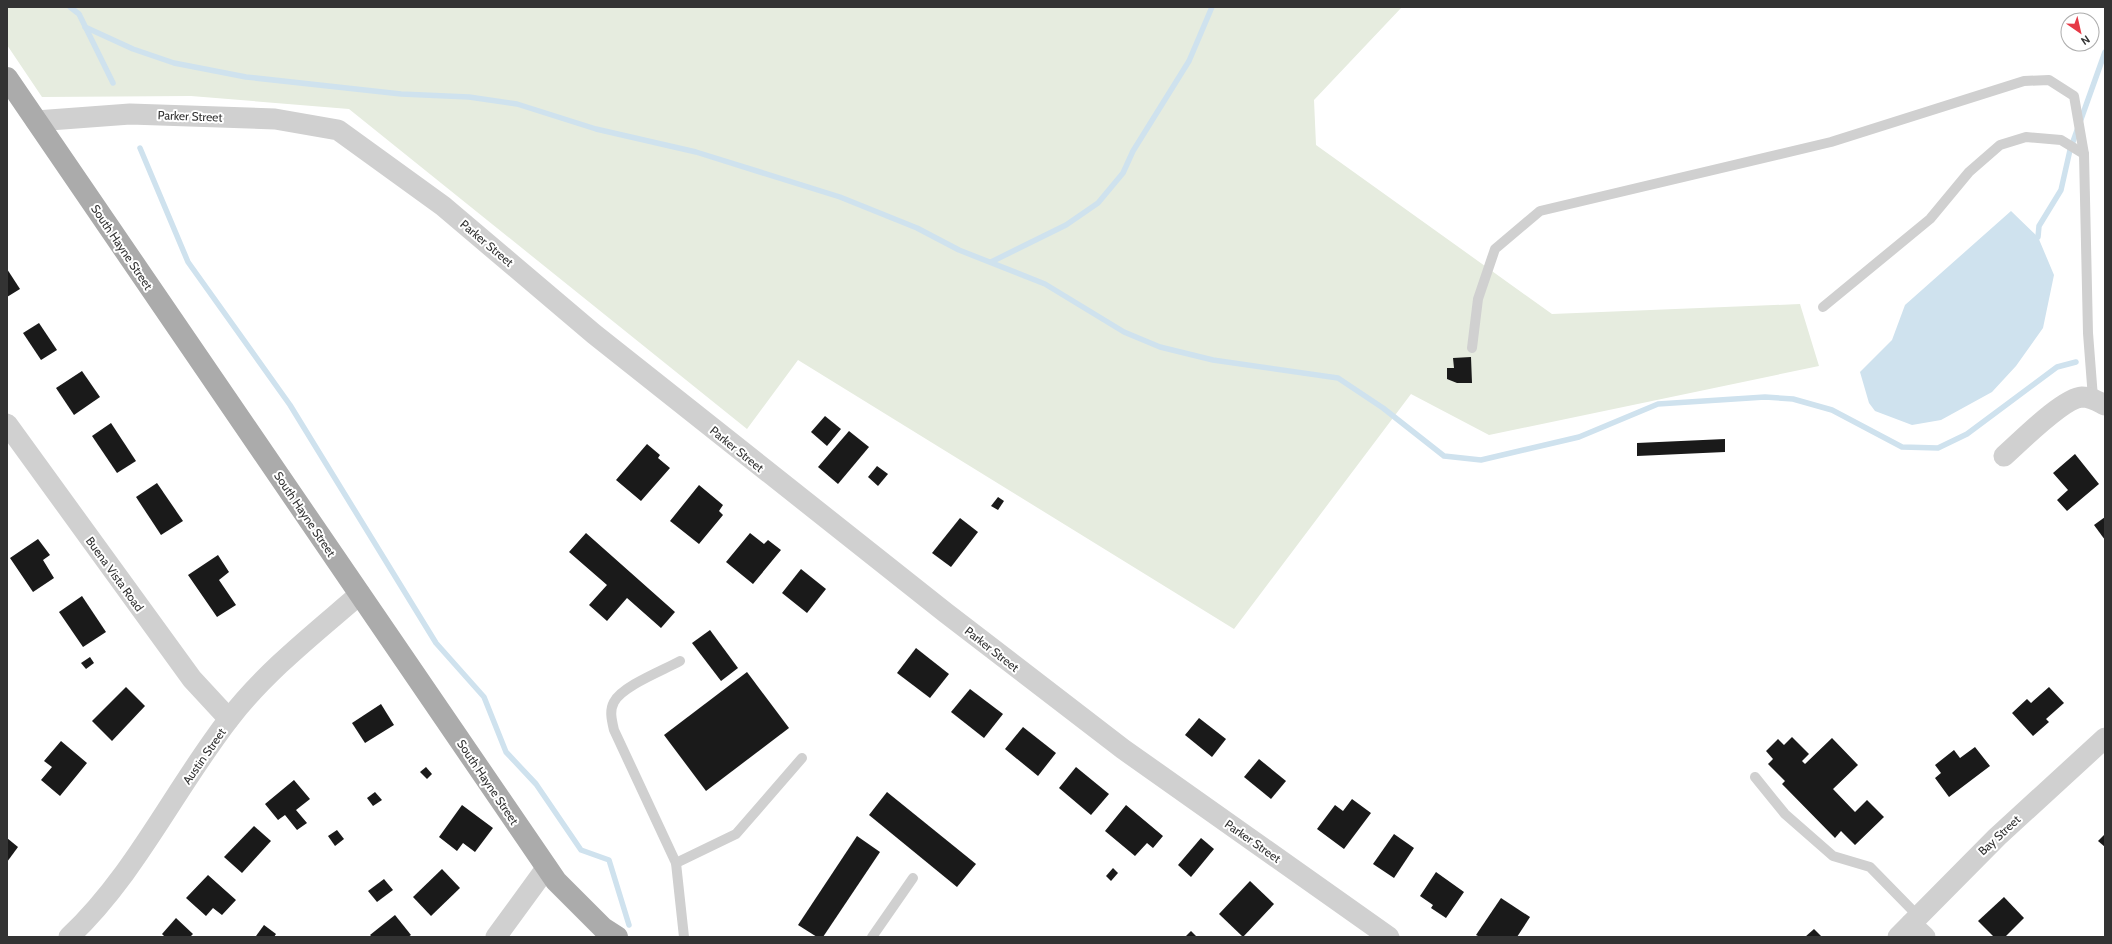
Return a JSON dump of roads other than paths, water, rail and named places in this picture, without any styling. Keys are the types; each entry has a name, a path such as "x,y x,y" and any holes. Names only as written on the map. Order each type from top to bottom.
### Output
{"main road":[{"name":"South Hayne Street","path":"7,78 556,881 603,928 617,937"}],"street":[{"name":"Parker Street","path":"36,121 130,114 275,119 338,130 443,206 594,334 946,613 1116,745 1389,937"},
{"path":"2004,456 2058,408 2081,397 2099,402"},
{"name":"Buena Vista Road","path":"7,424 192,679 229,719"},
{"name":"Austin Street","path":"70,937 91,916 127,868 229,719 269,673 360,594"},
{"name":"Bay Street","path":"1913,928 1997,837 2105,738"},
{"path":"496,937 547,867"}],"lane":[{"path":"1472,348 1478,299 1495,249 1540,211 1831,142 2024,81 2048,80 2074,96 2084,154 2088,333 2099,402"},
{"path":"1823,307 1930,219 1969,172 2000,145 2026,137 2061,140 2084,154"},
{"path":"680,661 626,690 614,702 611,717 614,730 676,863 684,937"},
{"path":"676,863 736,834 802,758"},
{"path":"1754,777 1785,814 1833,856 1870,867 1913,928"},
{"path":"872,937 913,878"}],"water":[{"path":"2011,211 2038,237 2054,275 2043,328 2016,366 1992,392 1941,420 1912,425 1875,411 1869,403 1860,372 1892,340 1905,305"}],"waterway":[{"path":"70,7 79,14 113,83"},
{"path":"991,262 1066,225 1098,203 1123,173 1133,151 1189,61 1212,7"},
{"path":"85,27 133,49 174,63 246,77 401,94 469,97 517,104 596,129 696,152 840,197 917,228 959,250 1045,284 1124,332 1160,347 1213,360 1338,378 1383,408 1444,456 1481,460 1579,437 1658,404 1765,397 1793,399 1832,410 1902,447 1938,448 1967,434 2057,367 2076,362"},
{"path":"2038,237 2039,226 2061,190 2070,150 2105,52"},
{"path":"140,148 188,262 290,405 436,643 484,697 506,752 536,784 581,850 609,860 629,925"}]}
